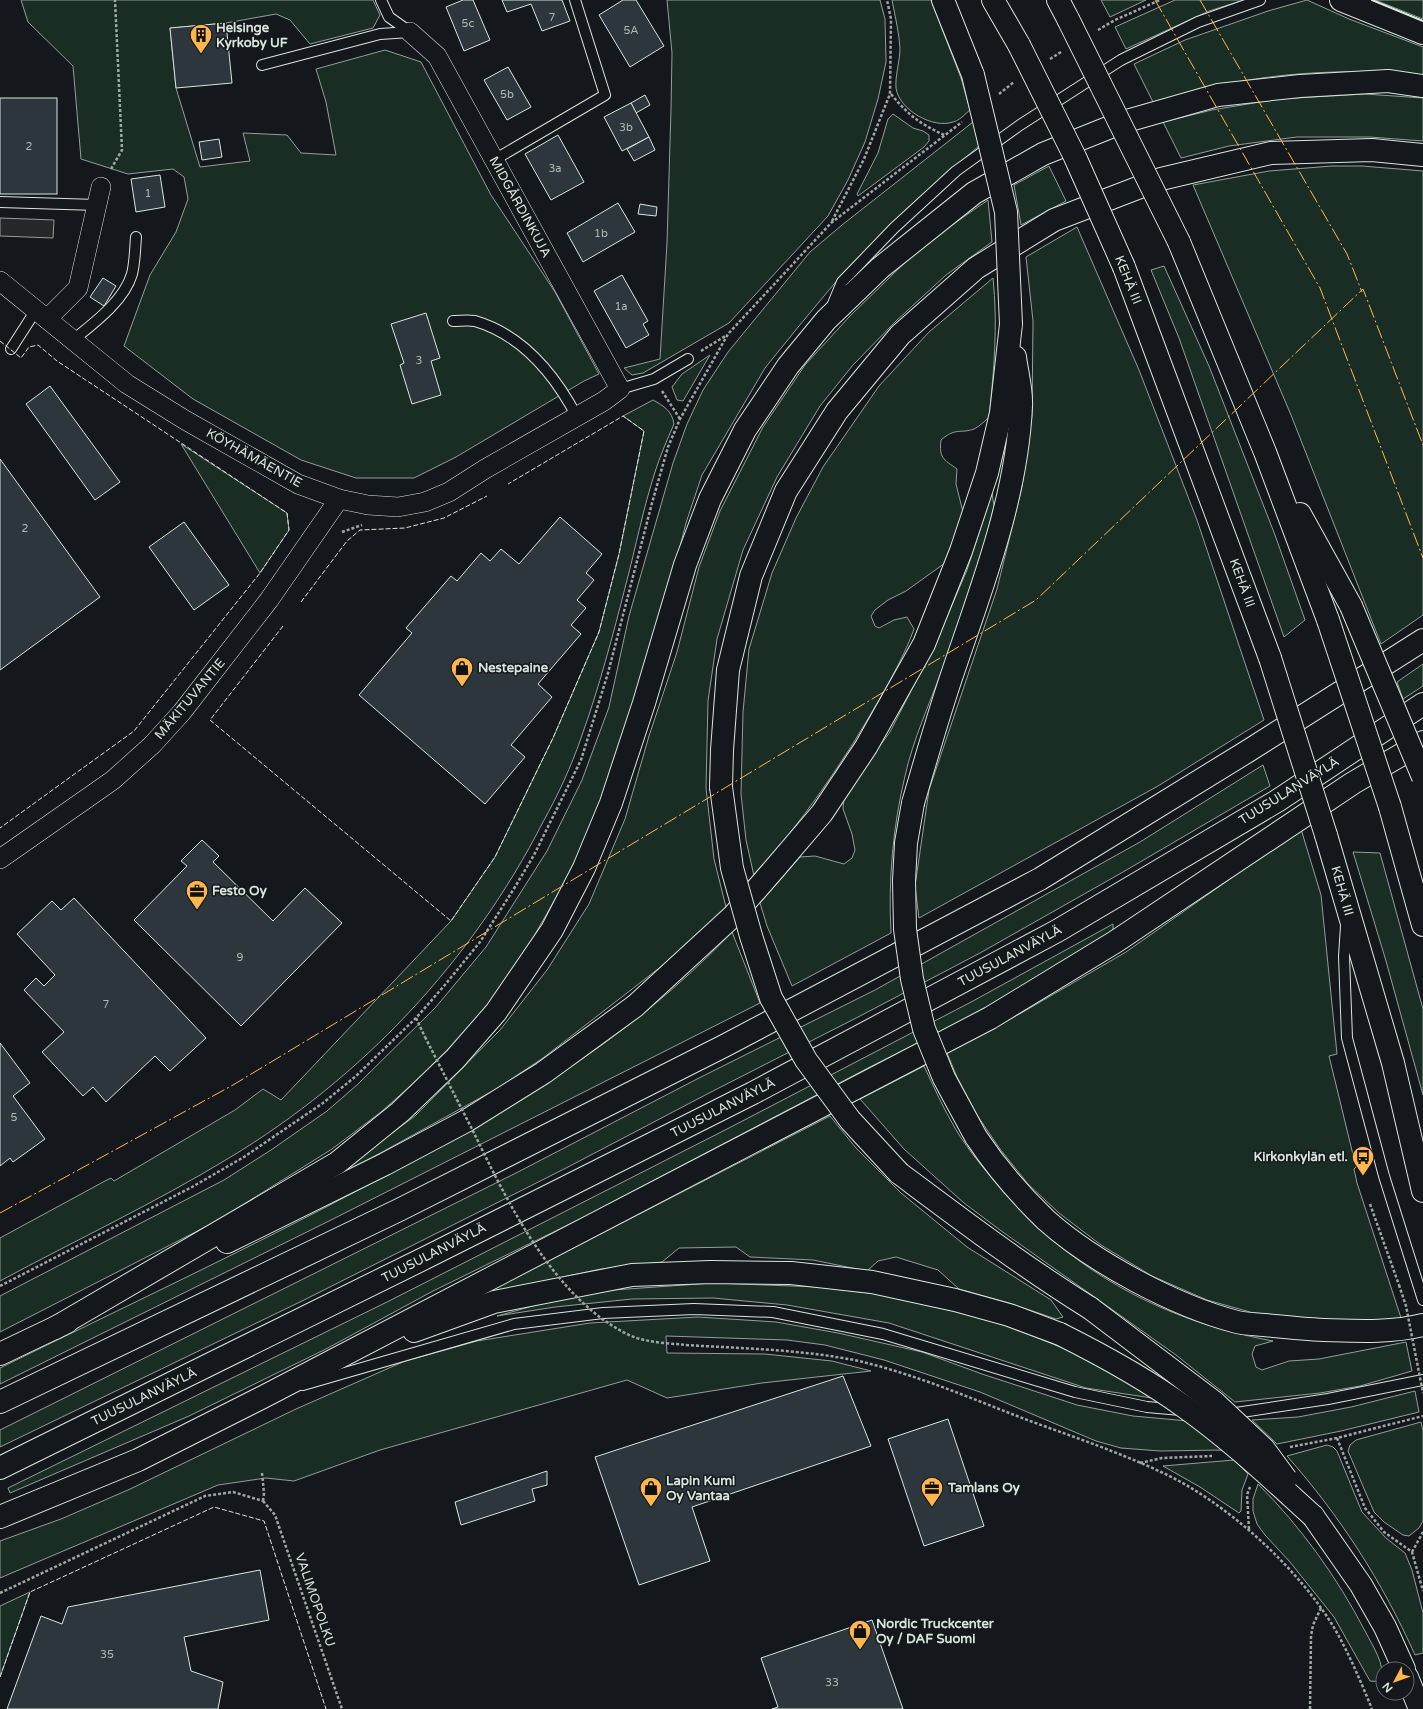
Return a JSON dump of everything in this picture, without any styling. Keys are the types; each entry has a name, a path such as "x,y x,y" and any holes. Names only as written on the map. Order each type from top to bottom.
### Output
{"highway":[{"path":"943,0 973,75 1006,212 1011,324 1021,404 1014,470 1001,524 940,709 913,803 906,842 904,881 905,929 912,980 924,1029 944,1078 976,1137 996,1164 1047,1220 1080,1246 1125,1275 1186,1305 1238,1322 1300,1329 1368,1332 1423,1325"},
{"name":"KEHÄ III","path":"994,0 1019,45 1075,157 1124,267 1270,658 1326,836 1393,1063 1423,1191"},
{"path":"1341,0 1423,33"},
{"path":"1063,9 1179,242 1266,452 1328,620 1390,807 1423,925"},
{"path":"54,1328 337,1163 400,1112 455,1059 496,1012 552,930 584,868 611,803 644,703 685,564 710,500 745,430 788,366 826,320 880,268 974,193 1043,154 1123,122 1218,95 1300,86 1388,81 1423,86"},
{"path":"1400,1661 1385,1627 1361,1585 1264,1449 1220,1407 1159,1359 1090,1308 1056,1287 980,1234 899,1173 850,1120 806,1060 772,998 750,936 732,868 721,787 722,750 728,670 751,576 786,492 837,411 900,335 976,268 1054,220 1161,179 1271,153 1372,150 1423,155"},
{"path":"0,1354 385,1164 479,1113 544,1073 635,1006 734,915 822,813 866,747 924,644 961,551 987,473 1000,414 1011,324"},
{"path":"1266,452 1351,606 1423,777"},
{"path":"0,1402 399,1210 724,1046 1040,879 1248,751 1423,640"},
{"name":"TUUSULANVÄYLÄ","path":"0,1468 753,1093 1057,931 1277,801 1423,704"},
{"path":"0,1518 138,1460 263,1397 990,1018 1115,942 1353,783 1423,742"},
{"path":"336,1359 494,1302 632,1275 710,1272 791,1273 872,1282 970,1304 1008,1315 1060,1334 1121,1365 1186,1408 1252,1461 1313,1516"}],"street":[{"name":"MIDGÅRDINKUJA","path":"410,32 437,56 620,389"},
{"path":"42,315 78,288 99,196"},
{"name":"KÖYHÄMÄENTIE","path":"0,281 127,384 185,420 298,484 339,499 398,507 425,502 449,492 577,417 620,389"},
{"name":"MÄKITUVANTIE","path":"0,859 112,780 152,745 182,712 269,600 339,499"}],"lane":[{"path":"381,0 389,17 410,32"},
{"path":"494,160 604,95 575,0"},
{"path":"826,320 842,282 894,228 956,171 1020,125 1121,60 1198,22 1260,0"},
{"path":"262,65 380,34 410,32"},
{"path":"0,202 99,196"},
{"path":"74,340 104,315 119,298 132,274 136,237"},
{"path":"11,349 42,315"},
{"path":"453,321 473,321 499,331 533,355 559,385 577,417"},
{"path":"620,389 654,379 688,359"},
{"path":"1347,906 1344,956 1347,1038 1384,1176 1423,1300"},
{"path":"263,1397 514,1324 603,1313 694,1309 773,1312 883,1334 1075,1392 1147,1407 1230,1414 1328,1399 1423,1380"}],"path":[{"path":"99,196 122,150 115,0"},
{"path":"831,223 864,159 890,94 890,19 887,0"},
{"path":"1096,31 1115,20 1160,0"},
{"path":"1046,62 1064,50"},
{"path":"997,95 1015,82"},
{"path":"890,94 904,111 914,120 944,136"},
{"path":"0,1286 192,1187 244,1157 323,1103 356,1076 416,1018 480,942 534,855 581,760 608,673 668,447 680,419 728,334 831,223 966,119"},
{"path":"688,359 728,334"},
{"path":"654,379 680,419"},
{"path":"416,1018 506,1199 528,1236 549,1264 590,1309 611,1325 631,1336 657,1342 774,1350 861,1361 903,1374 1106,1449 1162,1472 1198,1493 1249,1530 1278,1558 1321,1607 1350,1657 1372,1709"},
{"path":"1370,1204 1406,1306 1423,1393"},
{"path":"1337,1438 1365,1508 1384,1532 1412,1552 1423,1591"},
{"path":"0,1593 205,1496 233,1492 263,1501 264,1493 262,1473"},
{"name":"VALIMOPOLKU","path":"263,1501 275,1515 342,1709"},
{"path":"1412,1552 1423,1532"},
{"path":"1310,1709 1311,1636 1313,1625 1321,1607"}],"green space":[{"path":"21,0 373,0 380,15 373,28 310,44 290,20 276,14 226,23 170,28 176,88 200,167 250,161 243,133 287,135 301,153 336,155 326,102 316,69 385,50 421,62 491,195 555,292 599,374 584,381 456,457 414,478 356,478 301,460 193,399 124,346 150,275 176,232 188,199 184,177 173,169 128,174 81,159 73,66 28,22"},
{"path":"667,0 880,0 885,19 886,62 878,99 865,142 848,180 828,216 729,323 643,373 632,375 624,368 660,359 667,243 671,109 672,53"},
{"path":"892,0 931,0 961,78 970,110 957,120 953,122 936,123 927,120 910,110 903,104 898,96 896,83 900,48"},
{"path":"1101,0 1146,0 1110,17"},
{"path":"1175,0 1244,0 1209,11 1126,49 1115,27"},
{"path":"1307,0 1349,19 1423,47 1423,75 1375,72 1327,72 1279,76 1222,85 1153,102 1134,64 1185,40 1268,11"},
{"path":"1375,0 1423,0 1423,19"},
{"path":"1365,94 1423,98 1423,141 1370,137 1297,137 1229,146 1181,158 1163,122 1212,110 1278,99"},
{"path":"893,114 913,128 923,131 929,135 929,141 924,147 858,196 857,194 878,153 888,119"},
{"path":"973,122 979,146 940,179 896,220 844,272 765,368 702,475 686,523 674,570 604,796 580,856 534,936 488,1005 424,1074 381,1112 332,1149 217,1221 0,1332 0,1296 224,1180 271,1150 327,1111 358,1084 435,1008 486,947 547,851 582,780 609,707 629,616 673,463 687,424 703,390 728,352 810,252"},
{"path":"1049,166 1066,201 1021,225 1014,185"},
{"path":"1332,166 1362,166 1423,171 1423,615 1381,644 1291,415 1193,185 1269,171"},
{"path":"988,200 992,242 946,275 896,321 853,365 820,406 777,477 743,550 717,639 708,701 706,788 714,859 726,907 676,955 543,1058 498,1088 337,1177 347,1166 415,1116 500,1030 547,970 589,904 625,819 649,736 677,652 699,567 720,511 763,427 805,365 850,316 923,245"},
{"path":"1077,227 1139,370 1197,520 1264,720 1158,786 919,918 915,886 929,790 997,589 1022,487 1032,416 1033,321 1026,257"},
{"path":"1164,266 1209,366 1275,535 1305,620 1284,637 1179,338 1151,270"},
{"path":"993,278 995,331 994,365 989,417 974,429 954,432 941,440 941,454 943,458 957,469 956,484 963,512 945,563 906,591 888,600 875,610 871,616 875,626 879,628 894,620 907,617 914,629 907,647 879,700 836,769 789,835 754,876 746,840 741,794 743,712 749,649 772,573 796,518 823,467 879,386 929,332"},
{"path":"710,355 683,401 677,400 672,387 682,374"},
{"path":"653,400 667,409 673,419 674,424 659,460 651,486 611,642 588,719 573,760 554,802 515,873 483,922 448,968 409,1012 368,1053 324,1091 278,1126 201,1175 0,1281 0,1238 111,1178 114,1181 235,1110 263,1089 281,1100 451,921 495,857 553,738 599,632 619,554 644,431 623,416"},
{"path":"181,444 287,513 289,530 260,573"},
{"path":"992,493 994,506 977,568 964,609 917,736 905,776 897,814 892,854 890,894 891,933 792,986 767,926 760,903 800,857 815,856 844,864 852,858 855,850 852,834 843,809 844,795 890,732 937,640 967,570"},
{"path":"1423,664 1423,686 1403,699 1397,682"},
{"path":"1263,765 1270,786 980,953 568,1167 304,1300 0,1447 0,1430 516,1173 699,1078 875,990 1140,842"},
{"path":"1301,829 1321,895 1337,1054 1329,1056 1356,1167 1354,1169 1357,1183 1402,1321 1361,1323 1268,1317 1207,1300 1152,1276 1101,1245 1059,1213 1028,1184 1000,1149 977,1115 957,1077 947,1053 1023,1012 1126,952"},
{"path":"1353,852 1380,853 1423,1009 1423,1095 1386,961"},
{"path":"1113,924 1113,932 970,1017 868,1068 582,1218 433,1291 326,1349 189,1416 10,1493 8,1488 387,1302 729,1128 973,1001"},
{"path":"732,932 760,1003 329,1221 0,1384 0,1368 321,1210 464,1133 513,1104 606,1042 650,1008 692,971"},
{"path":"924,1066 955,1128 985,1170 1033,1222 1062,1248 1093,1271 1160,1307 1196,1321 1233,1332 1273,1341 1255,1346 1252,1354 1256,1367 1262,1370 1289,1361 1319,1359 1406,1342 1412,1371 1360,1386 1320,1393 1235,1402 1176,1355 964,1203 904,1149 860,1099"},
{"path":"830,1116 856,1148 901,1193 967,1247 1051,1300 1063,1317 1056,1319 1009,1303 959,1289 938,1270 896,1257 878,1261 867,1271 813,1260 750,1257 736,1247 679,1248 662,1262 601,1269 520,1286 472,1300"},
{"path":"713,1283 818,1287 902,1297 1001,1323 1070,1351 1110,1372 1152,1398 1086,1388 889,1323 787,1305 713,1298 632,1299 555,1307 497,1316 554,1300 613,1290"},
{"path":"698,1317 776,1322 838,1333 922,1352 982,1374 1077,1405 1133,1416 1188,1421 1222,1450 1160,1451 1121,1448 1096,1441 980,1392 884,1360 825,1345 787,1340 666,1336 667,1353 765,1354 832,1361 871,1371 762,1383 667,1398 627,1380 380,1450 294,1481 266,1478 218,1485 0,1578 0,1541 61,1519 128,1490 296,1409 405,1361 477,1341 590,1323"},
{"path":"1415,1391 1419,1412 1341,1431 1277,1444 1252,1420 1298,1417 1351,1407"},
{"path":"1421,1422 1423,1431 1423,1521 1419,1528 1409,1536 1403,1535 1384,1522 1374,1512 1348,1451 1350,1445 1356,1440"},
{"path":"1327,1445 1333,1447 1337,1451 1362,1512 1386,1538 1405,1553 1412,1570 1423,1613 1423,1653 1415,1655 1389,1601 1358,1550 1325,1502 1287,1456"},
{"path":"1234,1460 1248,1474 1242,1490 1241,1511 1239,1513 1200,1487 1163,1466"},
{"path":"1258,1484 1274,1500 1303,1535 1343,1591 1378,1656 1380,1661 1375,1661 1375,1681 1370,1681 1334,1617 1257,1524 1253,1511 1253,1499"},
{"path":"30,1592 0,1677 0,1606"}],"shaded area":[{"path":"0,218 54,220 53,238 0,236"}],"building":[{"path":"463,0 473,0 490,40 464,51 446,7"},
{"path":"502,0 562,0 570,21 542,31 531,4 507,12"},
{"path":"623,0 636,0 664,46 630,67 599,15"},
{"name":"Helsinge Kyrkoby UF","path":"226,23 232,83 176,88 170,28"},
{"path":"508,67 531,107 507,120 484,80"},
{"path":"645,95 650,105 636,113 631,103"},
{"path":"0,98 57,98 57,194 0,194"},
{"path":"631,103 649,137 622,151 604,117"},
{"path":"558,135 584,182 551,200 525,154"},
{"path":"649,137 655,150 634,161 627,149"},
{"path":"219,139 222,157 202,160 199,142"},
{"path":"160,175 165,207 136,212 131,179"},
{"path":"618,203 635,232 583,262 567,233"},
{"path":"640,204 657,207 656,216 638,214"},
{"path":"622,275 648,321 643,324 649,335 626,348 594,291"},
{"path":"103,278 116,286 104,306 90,297"},
{"path":"426,313 440,358 431,361 441,395 412,404 400,365 404,363 391,324"},
{"path":"50,386 120,482 95,500 26,404"},
{"path":"0,459 100,597 0,670"},
{"path":"560,517 602,554 586,573 594,580 577,600 586,608 571,625 581,634 538,684 552,697 511,745 525,757 485,804 359,695 412,633 406,628 451,576 457,581 481,553 490,561 501,549 519,564"},
{"path":"184,522 229,585 194,610 149,547"},
{"path":"202,840 219,856 213,862 273,921 305,888 342,923 241,1026 134,920 187,866 181,861"},
{"path":"74,898 206,1038 170,1071 155,1056 106,1102 93,1087 83,1096 42,1052 64,1032 24,990 36,978 44,986 55,975 17,934 52,901 61,910"},
{"path":"0,1043 30,1083 13,1096 45,1139 13,1162 10,1158 0,1166"},
{"path":"843,1376 871,1446 692,1507 710,1561 639,1585 595,1457"},
{"path":"948,1419 984,1526 924,1546 888,1439"},
{"path":"547,1471 547,1485 532,1489 535,1501 461,1525 455,1502"},
{"path":"260,1570 269,1620 184,1637 191,1671 223,1682 218,1709 7,1709 41,1616 62,1624 68,1607"},
{"path":"872,1620 903,1709 772,1709 778,1707 761,1658"}],"fence":[{"path":"0,341 21,358 29,347 38,345 57,361 287,513 289,530 260,573 134,731 0,828"},
{"path":"283,626 210,720 451,921 495,857 553,738 599,632 619,554 644,431 623,416 508,484"},
{"path":"301,602 347,541 360,530 405,528 444,518 487,496"},
{"path":"0,1677 30,1592 214,1507 264,1521 326,1709"}],"wall":[{"path":"1372,0 1423,21"}],"power":[{"path":"1155,0 1320,288 1423,558"},
{"path":"1200,0 1347,254 1362,292"},
{"path":"0,1213 233,1085 1036,600 1363,289 1423,445"}],"place":[{"name":"Helsinge Kyrkoby UF","path":"201,54"},
{"name":"Nestepaine","path":"462,688"},
{"name":"Festo Oy","path":"197,910"},
{"name":"Kirkonkylän etl.","path":"1363,1176"},
{"name":"Lapin Kumi Oy Vantaa","path":"651,1508"},
{"name":"Tamlans Oy","path":"932,1508"},
{"name":"Nordic Truckcenter Oy / DAF Suomi","path":"860,1650"}]}
